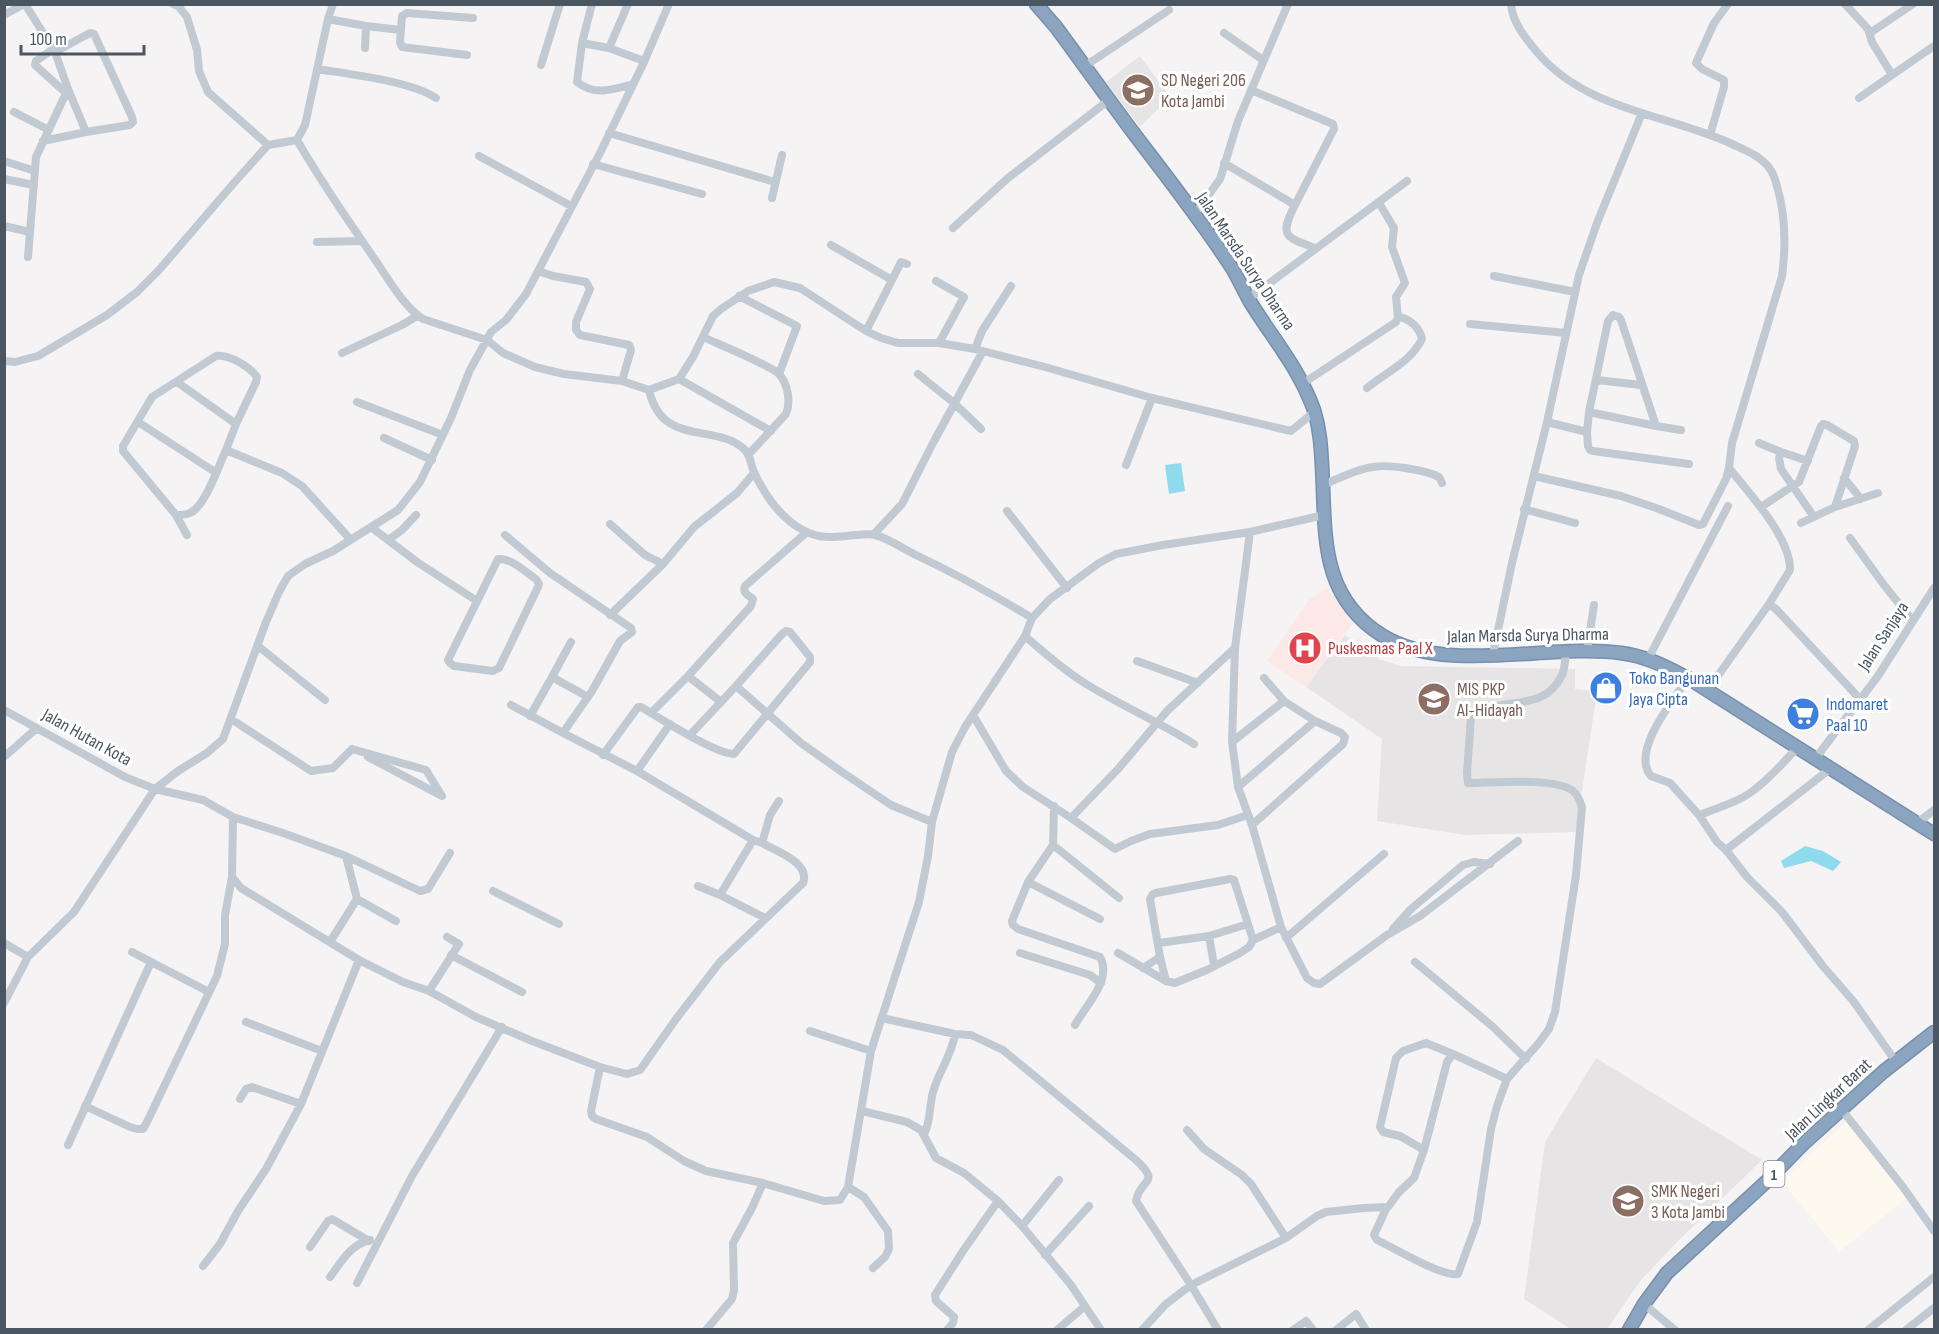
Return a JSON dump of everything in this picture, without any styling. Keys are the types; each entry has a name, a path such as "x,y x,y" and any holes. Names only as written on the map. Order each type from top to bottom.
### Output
{"highway":[{"name":"Jalan Marsda Surya Dharma","path":"1036,4 1195,214 1233,270 1248,299 1289,358 1314,412 1320,435 1324,515 1330,566 1338,589 1364,622 1383,636 1402,645 1441,654 1587,651 1618,652 1648,659 1688,678 1935,834"},
{"name":"Jalan Lingkar Barat","path":"1629,1329 1644,1304 1667,1274 1767,1181 1802,1145 1896,1062 1935,1032"}],"street":[{"path":"4,15 25,4 54,50 67,91 86,132"},
{"path":"297,140 305,125 333,4"},
{"path":"541,65 560,4"},
{"path":"592,4 576,79 580,85 600,92 633,84"},
{"path":"609,48 628,4"},
{"path":"4,1003 28,957 74,912 155,789 207,753 223,739 279,592 288,576 398,510 420,482 432,460 470,370 491,332 506,320 526,294 609,134 669,4"},
{"path":"1195,214 1220,179 1251,90 1288,4"},
{"path":"1511,4 1516,21 1528,41 1556,72 1570,83 1599,98 1710,135 1761,159 1770,169 1783,208 1785,227 1782,276 1732,442 1729,468 1722,488 1704,522 1699,525 1621,496 1533,476"},
{"path":"1710,135 1724,80 1702,69 1696,63 1714,23 1728,4"},
{"path":"1845,4 1870,33 1872,42 1892,75"},
{"path":"1891,20 1903,4"},
{"path":"1870,33 1913,4"},
{"path":"177,5 188,17 199,71 208,92 268,145"},
{"path":"1085,66 1169,10"},
{"path":"467,56 402,47 400,42 402,16 407,13 473,18"},
{"path":"328,19 401,30"},
{"path":"364,48 366,26"},
{"path":"43,141 130,125 133,122 94,34 90,33 36,61 35,65 67,91"},
{"path":"1224,33 1263,60"},
{"path":"582,43 609,48 644,61"},
{"path":"1859,98 1935,46"},
{"path":"317,69 415,88 436,98"},
{"path":"1251,90 1334,126 1286,222 1288,234 1315,248"},
{"path":"28,257 36,157 67,91"},
{"path":"953,228 1008,178 1109,100"},
{"path":"14,112 49,130"},
{"path":"1493,654 1524,509 1547,422 1579,276 1597,223 1642,113"},
{"path":"609,134 775,182"},
{"path":"4,361 15,362 38,356 107,315 137,292 268,145 297,140"},
{"path":"297,140 362,241 417,316 487,340 510,357 536,367 564,374 622,381 649,390 679,379 713,316 739,296 774,282 800,288 866,331 898,343 939,343 979,350 1152,398 1291,431 1314,412"},
{"path":"772,198 782,155"},
{"path":"479,156 572,206"},
{"path":"4,161 34,171"},
{"path":"1224,163 1295,205"},
{"path":"593,164 702,194"},
{"path":"4,179 33,185"},
{"path":"1248,299 1407,181"},
{"path":"1302,384 1392,326 1398,317 1396,297 1406,283 1392,247 1394,228 1379,203"},
{"path":"4,226 30,232"},
{"path":"317,242 362,241"},
{"path":"831,245 892,280"},
{"path":"866,331 901,262 907,264"},
{"path":"538,271 586,282 590,290 576,322 576,330 580,335 629,345 631,350 622,381"},
{"path":"1494,276 1575,292"},
{"path":"936,281 964,297 939,343"},
{"path":"874,534 902,504 979,350 982,331 1011,286"},
{"path":"739,296 797,326 779,374"},
{"path":"1656,426 1621,320 1612,315 1608,321 1589,412 1587,432 1590,450 1689,464"},
{"path":"342,352 417,316"},
{"path":"1367,388 1384,374 1405,362 1422,339 1418,328 1404,317 1398,317"},
{"path":"1470,324 1566,333"},
{"path":"703,337 779,374 787,391 789,406 786,414 749,454"},
{"path":"176,515 188,514 196,509 204,499 256,382 252,371 224,355 219,355 152,398 123,446 123,451 176,515 187,535"},
{"path":"918,374 954,403 981,429"},
{"path":"679,379 771,431"},
{"path":"1597,380 1641,385"},
{"path":"177,382 236,424"},
{"path":"649,390 652,401 664,417 678,428 723,438 744,448 749,454 754,473 771,501 785,518 807,532 823,538 874,534 976,584 1032,618"},
{"path":"1126,465 1152,398"},
{"path":"357,402 443,435"},
{"path":"1589,412 1681,430"},
{"path":"138,422 216,472"},
{"path":"1547,422 1587,432"},
{"path":"1761,507 1801,480 1821,426 1827,424 1855,443 1835,507"},
{"path":"384,438 432,460"},
{"path":"1759,443 1808,461"},
{"path":"226,450 282,473 302,486 351,539"},
{"path":"1781,452 1779,458 1781,469 1814,517"},
{"path":"1323,485 1373,466 1422,471 1439,477 1442,483"},
{"path":"1707,691 1769,604 1789,574 1791,566 1784,546 1761,507 1729,468"},
{"path":"610,615 663,564 694,527 737,493 754,473"},
{"path":"1844,478 1861,499"},
{"path":"1801,524 1835,507 1878,493"},
{"path":"1648,659 1728,506"},
{"path":"1524,509 1575,523"},
{"path":"1007,511 1067,588"},
{"path":"388,540 402,530 416,515"},
{"path":"600,1068 591,1116 647,1137 684,1161 706,1171 763,1183 824,1201 840,1200 848,1187 871,1051 919,902 932,822 952,752 965,727 1025,636 1032,618 1050,600 1099,563 1116,554 1250,532 1324,515"},
{"path":"610,524 645,555 663,564"},
{"path":"371,527 417,562 477,601"},
{"path":"651,712 688,676 751,606 753,599 745,594 745,586 807,532"},
{"path":"1250,532 1235,648 1232,742 1238,787 1252,825 1281,927 1307,978 1320,984 1387,935 1420,916 1518,841"},
{"path":"505,535 550,573 631,628 632,632 620,640 588,697 565,730 565,734"},
{"path":"1850,538 1913,621"},
{"path":"539,584 536,579 510,561 498,560 448,660 450,663 454,666 496,670 499,668 539,584 550,573"},
{"name":"Jalan Sanjaya","path":"1815,759 1861,700 1935,588"},
{"path":"1769,604 1861,700"},
{"path":"1587,651 1594,605"},
{"path":"603,754 635,709 641,707 670,724 690,735 722,752 734,754 810,662 810,657 790,632 786,631 782,634 690,735"},
{"path":"1025,636 1042,652 1083,682 1194,744"},
{"path":"530,716 571,642"},
{"path":"258,646 325,700"},
{"path":"1071,818 1119,768 1157,722 1235,648"},
{"path":"1453,1054 1447,1062 1414,1179 1399,1192 1386,1209 1374,1235 1377,1240 1426,1265 1448,1274 1458,1274 1477,1222 1491,1128 1507,1079 1549,1029 1555,1012 1576,875 1582,807 1580,798 1575,793 1556,785 1525,782 1468,783 1471,716 1486,709 1536,700 1544,695 1553,688 1563,674 1566,652"},
{"path":"1137,661 1198,683"},
{"path":"552,676 588,697"},
{"path":"688,676 721,702"},
{"path":"1252,825 1343,744 1345,737 1284,701 1264,678"},
{"path":"1688,678 1648,744 1647,772 1651,776 1670,783 1699,815 1717,842 1747,877 1782,912 1822,965 1854,1002 1896,1062"},
{"path":"736,686 801,743 891,805 932,822"},
{"path":"1232,742 1284,701"},
{"path":"232,877 241,888 359,960 403,982 429,991 476,1017 600,1068 627,1074 640,1071 720,962 802,883 805,877 804,871 796,862 757,842 637,771 511,705"},
{"name":"Jalan Hutan Kota","path":"4,710 125,777 155,789 202,800 233,817 346,856 420,891 424,891 431,885 450,853"},
{"path":"973,715 1006,771 1023,787 1115,849 1150,834 1218,825 1248,815"},
{"path":"231,719 310,771 333,768 352,749"},
{"path":"1238,787 1315,721"},
{"path":"637,771 670,724"},
{"path":"4,757 37,728"},
{"path":"1699,815 1729,804 1753,791 1798,747"},
{"path":"352,749 426,770 442,796 392,770 352,749"},
{"path":"1726,850 1830,769"},
{"path":"720,895 757,842 779,801"},
{"path":"1054,806 1053,845 1028,882 1012,921 1018,929 1100,957 1103,966 1101,983 1075,1025"},
{"path":"1917,823 1935,810"},
{"path":"85,1106 137,1130 143,1129 217,976 225,944 225,915 232,877 233,817"},
{"path":"1053,845 1119,898"},
{"path":"1287,938 1384,854"},
{"path":"346,856 357,899 396,921"},
{"path":"1387,935 1411,909 1463,865 1474,862 1490,864"},
{"path":"1166,981 1150,899 1153,894 1232,878 1236,881 1253,940"},
{"path":"1028,882 1100,919"},
{"path":"698,886 765,918"},
{"path":"493,891 560,924"},
{"path":"330,942 357,899"},
{"path":"1159,943 1209,936 1248,924"},
{"path":"1118,952 1166,981 1178,982 1245,950 1253,940 1281,927"},
{"path":"1209,936 1214,965"},
{"path":"429,991 459,944 447,937"},
{"path":"4,943 28,957"},
{"path":"132,952 209,992"},
{"path":"1020,953 1090,975 1101,983"},
{"path":"452,955 522,992"},
{"path":"1143,968 1160,957"},
{"path":"203,1266 220,1244 238,1211 266,1169 300,1104 359,960"},
{"path":"68,1145 151,962"},
{"path":"1414,962 1492,1026 1526,1059"},
{"path":"882,1018 955,1034 971,1035 1003,1050 1090,1120 1146,1170 1149,1175 1148,1181 1137,1194 1136,1201 1218,1329"},
{"path":"246,1022 322,1051"},
{"path":"357,1283 412,1176 502,1027"},
{"path":"810,1031 871,1051"},
{"path":"924,1134 932,1095 952,1050 955,1034"},
{"path":"1424,1150 1400,1136 1383,1132 1380,1127 1396,1058 1403,1051 1426,1043 1507,1079"},
{"path":"240,1099 246,1089 252,1087 300,1104"},
{"path":"1842,1110 1935,1231"},
{"path":"862,1111 907,1122 924,1134 936,1158 964,1173 998,1201 1071,1285 1101,1329"},
{"path":"1187,1130 1204,1149 1242,1175 1251,1184 1286,1238"},
{"path":"1022,1226 1059,1180"},
{"path":"706,1329 732,1299 733,1243 763,1183"},
{"path":"848,1187 864,1197 888,1231 890,1249 873,1268"},
{"path":"947,1329 953,1323 954,1317 936,1301 935,1295 998,1201"},
{"path":"1045,1255 1089,1206"},
{"path":"1142,1329 1166,1304 1191,1285 1286,1238 1326,1212 1364,1208 1386,1209"},
{"path":"310,1247 328,1221 332,1219 369,1241"},
{"path":"330,1277 352,1249 360,1243 380,1238"},
{"path":"1868,1329 1935,1277"},
{"path":"1644,1304 1675,1329"},
{"path":"1057,1329 1085,1306"},
{"path":"1906,1329 1935,1308"},
{"path":"1336,1329 1356,1314 1366,1329"},
{"path":"1293,1329 1306,1322 1313,1329"}],"shaded area":[{"name":"SD Negeri 206 Kota Jambi","path":"1140,56 1170,97 1140,127 1106,82"},
{"name":"Puskesmas Paal X","path":"1327,588 1352,624 1306,687 1267,661 1309,600"},
{"path":"1345,635 1381,660 1402,666 1575,669 1575,689 1597,691 1576,832 1465,835 1377,821 1382,739 1306,687"},
{"name":"SMK Negeri 3 Kota Jambi","path":"1596,1058 1762,1160 1641,1280 1607,1329 1571,1329 1524,1299 1545,1142"},
{"path":"1846,1122 1908,1197 1839,1252 1782,1181"}],"water":[{"path":"1181,463 1185,491 1169,494 1165,465"},
{"path":"1805,846 1823,851 1841,862 1833,871 1811,861 1784,868 1781,861"}],"place":[{"name":"SD Negeri 206 Kota Jambi","path":"1138,90"},
{"name":"Puskesmas Paal X","path":"1305,648"},
{"name":"Toko Bangunan Jaya Cipta","path":"1606,688"},
{"name":"MIS PKP Al-Hidayah","path":"1434,699"},
{"name":"Indomaret Paal 10","path":"1803,714"},
{"name":"SMK Negeri 3 Kota Jambi","path":"1628,1201"}]}
